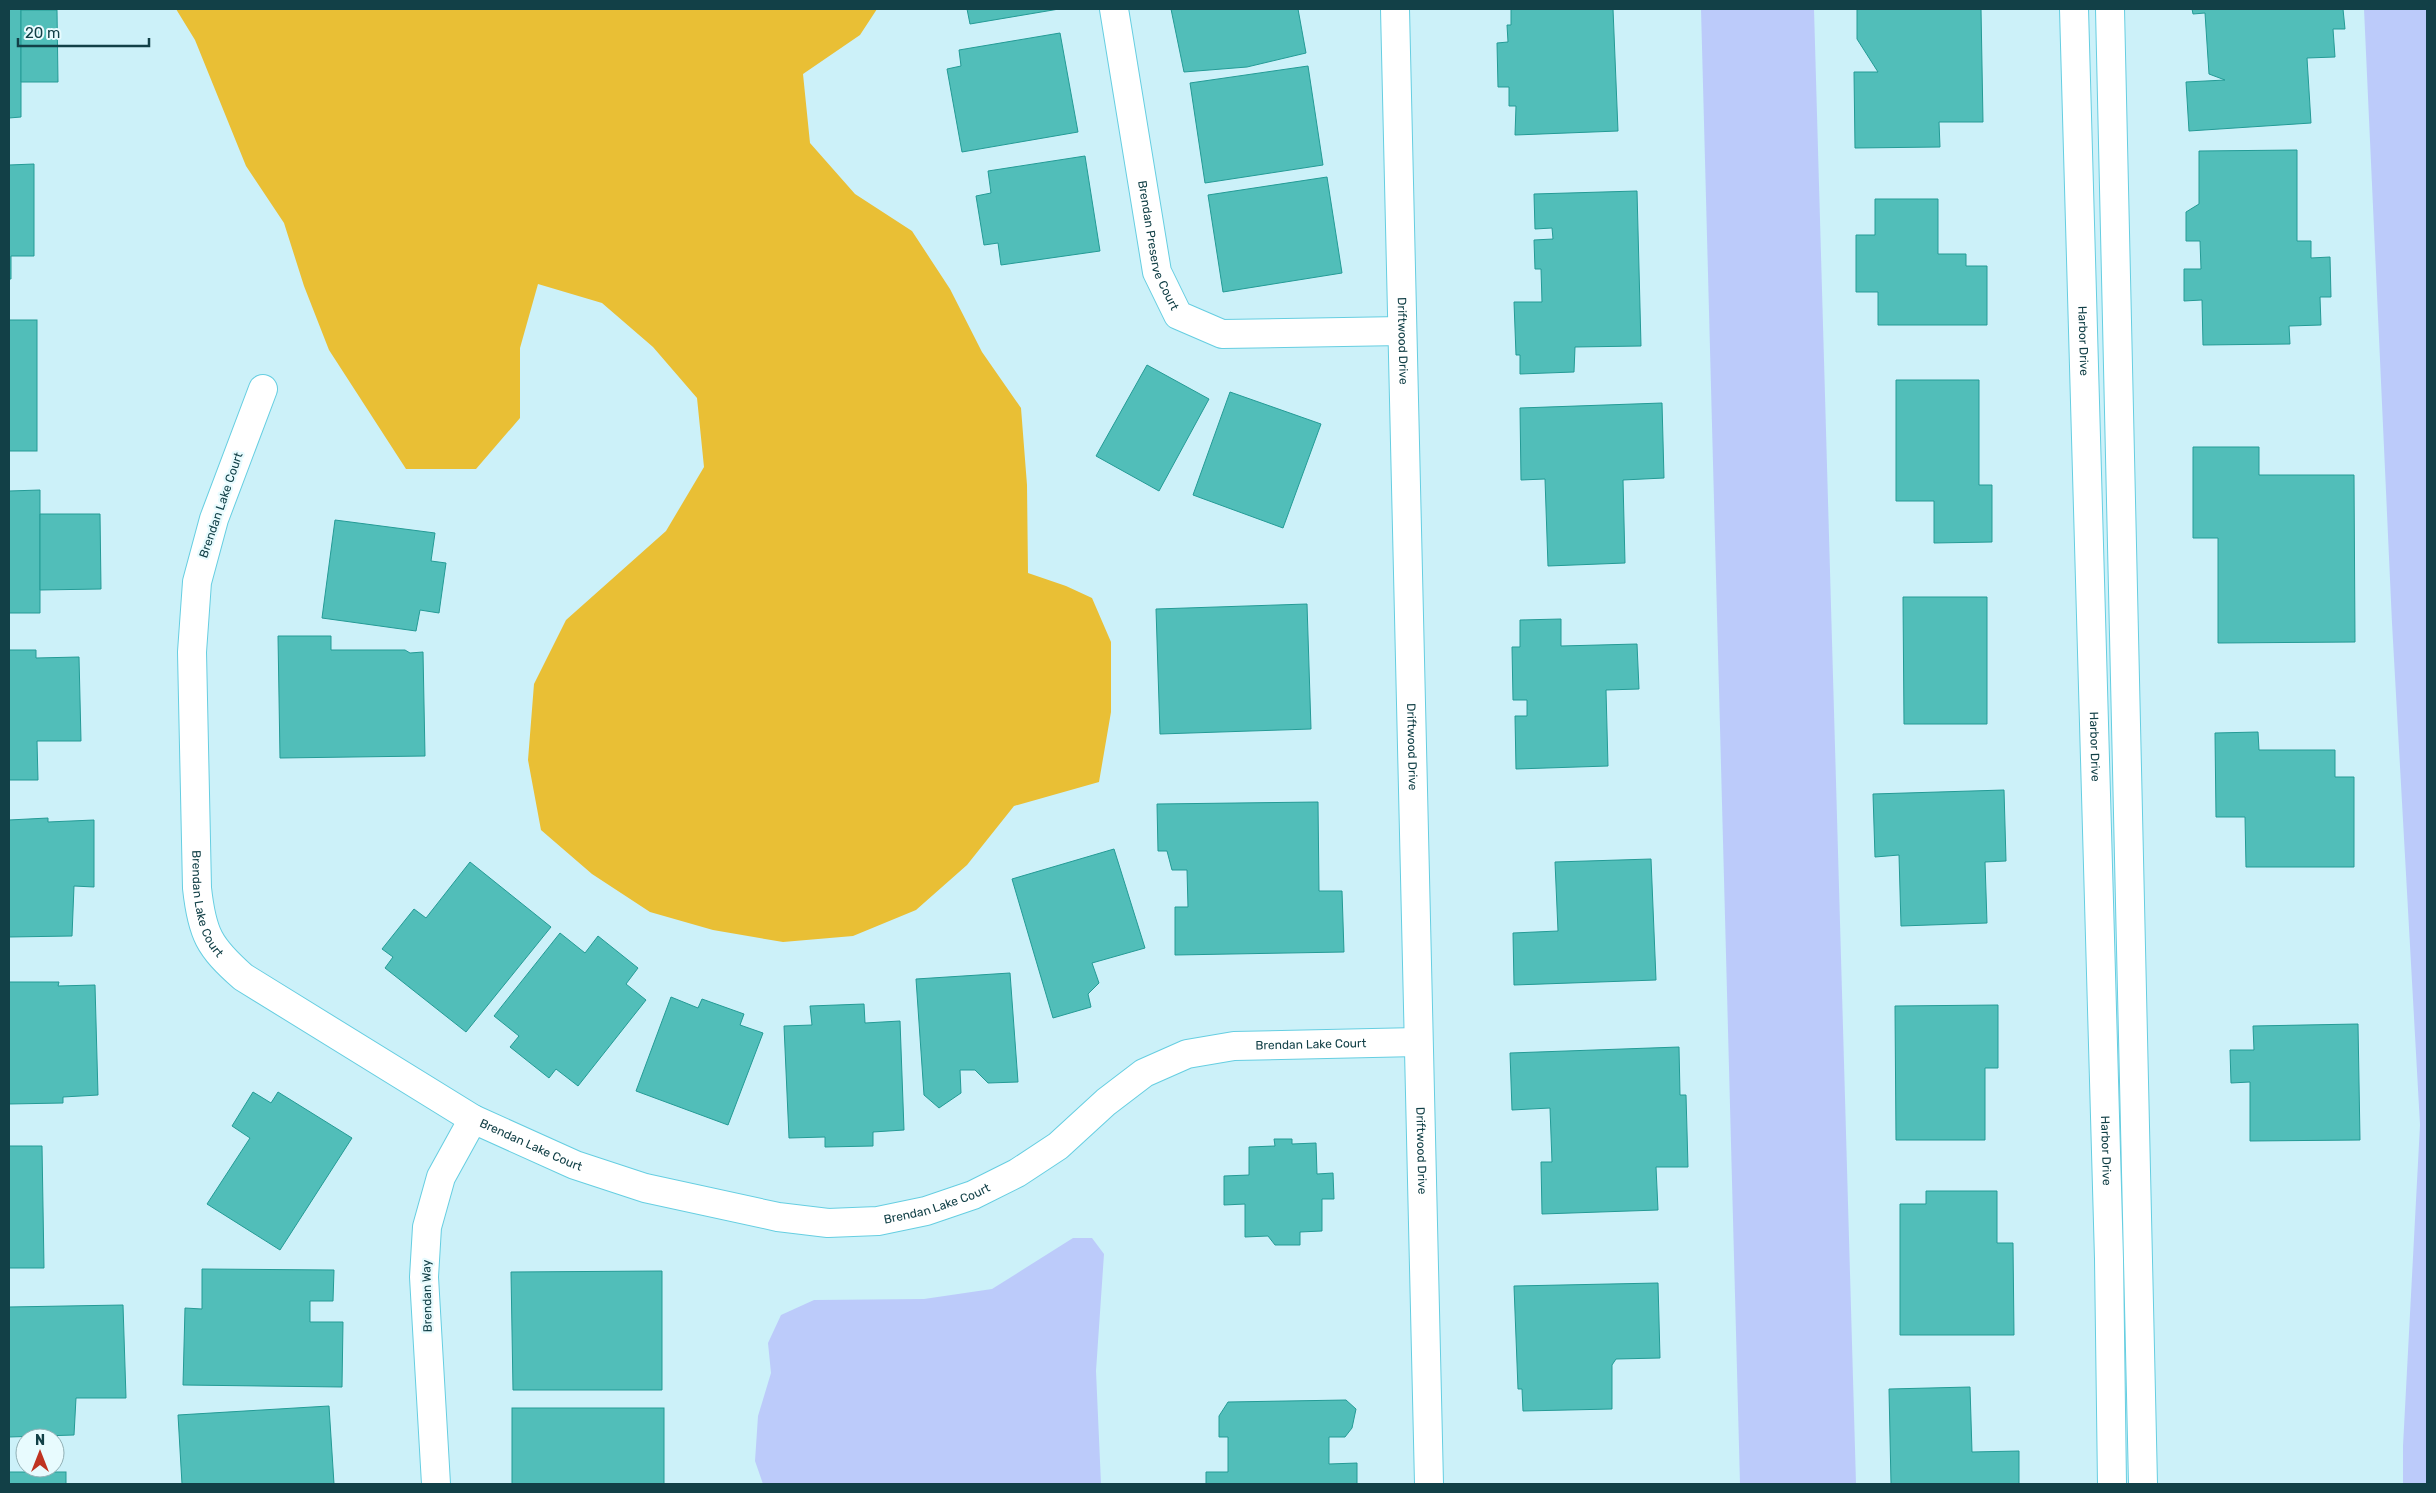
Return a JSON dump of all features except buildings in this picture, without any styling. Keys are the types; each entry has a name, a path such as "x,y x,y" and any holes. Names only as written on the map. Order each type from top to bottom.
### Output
{"street":[{"name":"Brendan Preserve Court","path":"1114,9 1157,272 1178,316 1222,334 1402,331"},
{"name":"Driftwood Drive","path":"1394,9 1430,1484"},
{"name":"Harbor Drive","path":"2074,9 2108,1229 2112,1484"},
{"path":"2110,9 2143,1484"},
{"name":"Brendan Lake Court","path":"263,389 214,519 196,582 192,652 196,888 200,914 207,935 219,955 243,977 473,1119 575,1165 645,1188 778,1217 828,1223 878,1221 935,1208 972,1195 1017,1173 1058,1146 1106,1102 1144,1073 1187,1054 1234,1046 1418,1042"},
{"name":"Brendan Way","path":"436,1484 424,1277 427,1227 441,1178 473,1119"}],"shaded area":[{"path":"176,9 877,9 860,35 803,74 810,143 855,194 912,231 950,289 982,352 1021,408 1027,485 1028,573 1066,586 1092,598 1111,642 1111,712 1099,782 1014,806 967,865 916,910 853,936 783,942 713,930 650,912 592,874 541,830 528,760 534,684 566,620 666,531 704,467 697,398 653,347 602,303 538,284 520,348 520,418 476,469 406,469 329,350 304,286 284,223 246,166 195,40"}],"water":[{"path":"1701,9 1814,9 1856,1484 1740,1484"},
{"path":"2364,9 2427,9 2427,1484 2403,1484 2403,1446 2420,1125 2392,623"},
{"path":"1073,1238 1092,1238 1104,1254 1096,1371 1101,1484 763,1484 755,1461 758,1416 771,1373 768,1343 781,1315 814,1300 924,1299 992,1289"}]}
